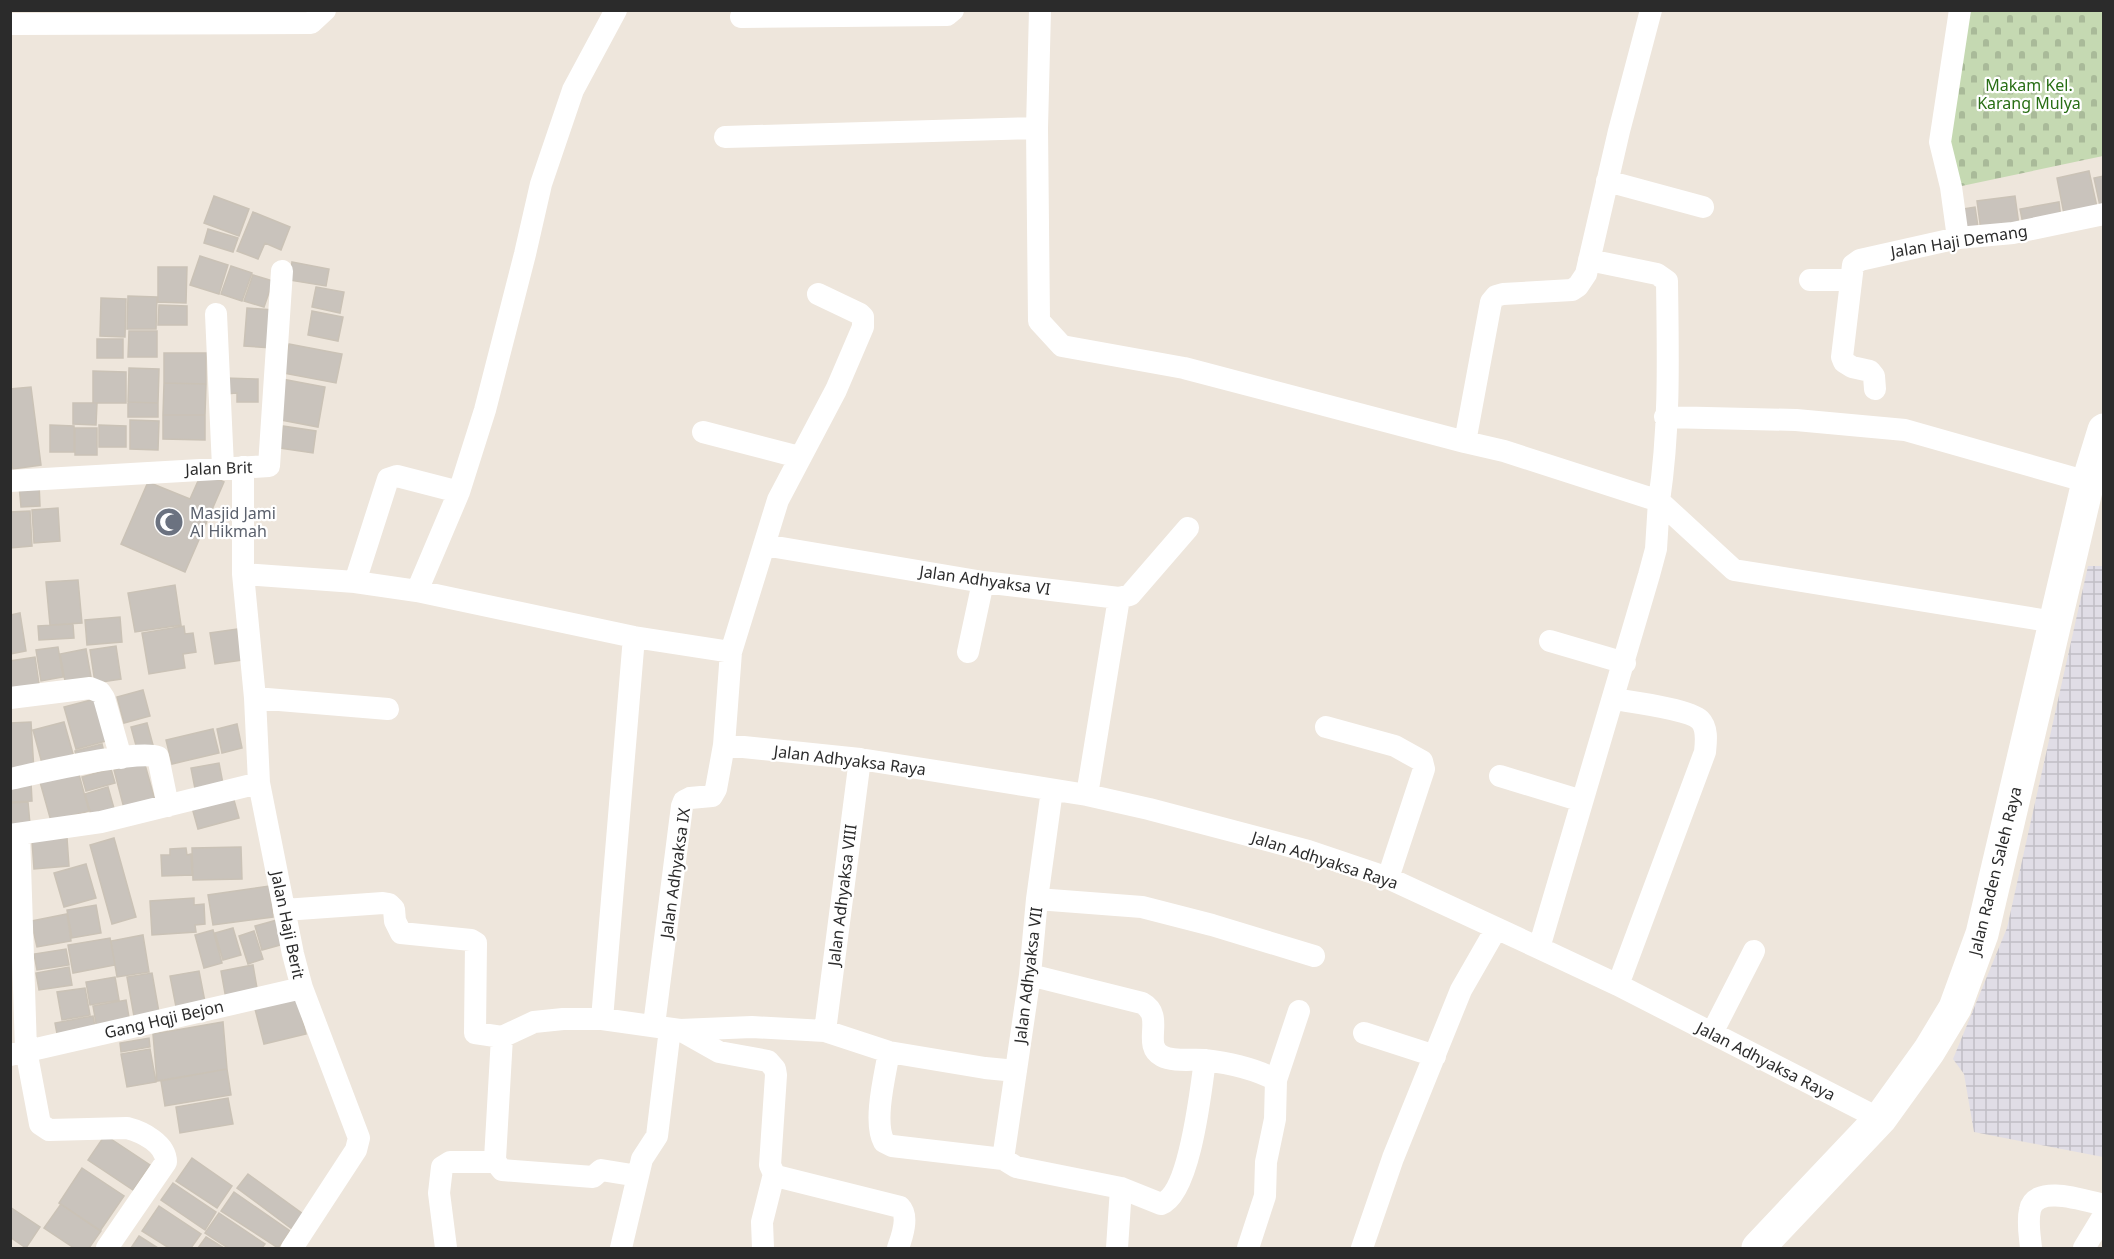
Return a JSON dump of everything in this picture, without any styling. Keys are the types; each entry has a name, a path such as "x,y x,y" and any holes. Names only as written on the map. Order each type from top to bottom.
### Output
{"main road":[{"name":"Jalan Raden Saleh Raya","path":"1758,1248 1880,1119 1929,1051 1955,1008 1982,934 2088,482 2103,430"}],"street":[{"path":"10,24 243,17 311,23 325,10"},
{"path":"417,591 459,492 488,399 541,184 573,90 616,10"},
{"path":"741,16 947,15 953,10"},
{"path":"1040,10 1037,128 1039,321 1062,346 1185,368 1504,452 1659,501 1734,570 2055,622"},
{"path":"1465,442 1491,302 1496,296 1503,294 1572,291 1586,274 1607,181 1651,10"},
{"path":"1958,238 1951,187 1940,142 1960,10"},
{"path":"725,136 1037,128"},
{"path":"1607,181 1703,207"},
{"name":"Jalan Haji Demang","path":"1875,389 1874,376 1870,370 1852,367 1844,362 1842,357 1853,265 1860,260 1958,238 2013,233 2103,214"},
{"path":"1539,948 1614,699 1656,549 1664,467 1665,417 1669,392 1667,281 1657,274 1589,260"},
{"name":"Jalan Brit","path":"10,481 233,467 266,467 269,464 282,271"},
{"path":"1810,280 1851,280"},
{"path":"724,745 731,652 778,500 836,390 864,322 860,314 818,294"},
{"name":"Jalan Haji Berit","path":"216,314 255,698 259,783 302,988 358,1138 356,1150 292,1248"},
{"path":"1665,417 1796,420 1905,430 2088,482"},
{"path":"703,432 799,457"},
{"path":"355,582 388,479 397,476 459,492"},
{"path":"1087,795 1119,598 1130,595 1188,528"},
{"name":"Jalan Adhyaksa VI","path":"764,545 983,582 1119,598"},
{"path":"243,574 355,582 417,591 634,637 731,652"},
{"path":"968,652 983,582"},
{"path":"602,1019 634,637"},
{"path":"1550,641 1624,663"},
{"path":"12,697 90,688 100,692 108,706 121,758"},
{"path":"255,698 388,709"},
{"path":"1614,699 1662,706 1700,719 1705,727 1706,739 1705,752 1618,985"},
{"path":"1326,727 1395,746 1422,760 1424,769 1388,878"},
{"name":"Jalan Adhyaksa Raya","path":"724,745 860,759 1087,795 1308,851 1388,878 1618,985 1880,1119"},
{"name":"Jalan Adhyaksa IX","path":"668,1028 682,806 684,801 690,798 712,796 716,789 724,745"},
{"path":"10,779 121,758 153,755 158,757 168,806"},
{"name":"Jalan Adhyaksa VIII","path":"825,1031 860,759"},
{"path":"1500,776 1582,801"},
{"path":"107,1248 166,1162 164,1150 137,1130 127,1128 49,1130 40,1124 18,1053 15,835 101,822 259,783"},
{"name":"Jalan Adhyaksa VII","path":"1003,1159 1030,975 1037,900 1052,790"},
{"path":"1037,900 1142,907 1212,925 1314,956"},
{"path":"284,910 389,904 394,909 395,921 401,933 471,940 476,943 475,1033 502,1037 534,1022 563,1019 602,1019 668,1028 752,1027 825,1031 889,1052 1016,1071"},
{"path":"1362,1248 1394,1158 1461,990 1496,929"},
{"path":"1712,1033 1754,951"},
{"path":"1030,975 1142,1003 1149,1007 1155,1020 1152,1036 1158,1053 1165,1058 1205,1060 1261,1072 1276,1080"},
{"name":"Gang Hqji Bejon","path":"18,1053 302,988"},
{"path":"1248,1248 1265,1196 1266,1162 1275,1119 1276,1080 1299,1011"},
{"path":"668,1028 719,1052 768,1061 772,1064 776,1075 770,1165 774,1174 762,1222 763,1248"},
{"path":"621,1248 642,1159 657,1136 668,1028"},
{"path":"1364,1033 1435,1056"},
{"path":"502,1037 494,1160 502,1170 593,1177 601,1170 638,1176"},
{"path":"889,1052 880,1111 881,1136 884,1143 892,1146 1003,1159 1016,1167 1121,1188 1157,1204 1164,1204 1182,1178 1198,1113 1205,1060"},
{"path":"446,1248 439,1193 442,1167 450,1162 492,1162 494,1160"},
{"path":"774,1174 900,1207 904,1212 904,1218 898,1248"},
{"path":"1117,1248 1121,1188"},
{"path":"2031,1248 2029,1210 2040,1197 2055,1195 2103,1205"},
{"path":"2084,1248 2103,1215"}],"shaded area":[{"path":"2088,566 2104,566 2103,1157 1974,1132 1964,1074 1953,1059 2007,928"}],"green space":[{"name":"Makam Kel. Karang Mulya","path":"1965,11 2103,11 2103,156 1957,187 1946,142"}],"building":[{"path":"2089,171 2097,207 2064,214 2057,178"},
{"path":"2104,176 2104,206 2100,206 2094,178"},
{"path":"214,196 249,209 239,236 204,223"},
{"path":"2015,196 2019,225 1981,231 1977,201"},
{"path":"2059,202 2061,218 2023,224 2020,209"},
{"path":"1975,207 1978,227 1959,230 1956,210"},
{"path":"253,212 290,227 281,250 265,243 258,259 237,251"},
{"path":"208,229 238,238 233,252 204,243"},
{"path":"200,256 228,265 219,294 190,285"},
{"path":"292,262 329,269 326,286 289,280"},
{"path":"231,266 252,273 242,301 221,294"},
{"path":"158,267 187,267 186,303 158,302"},
{"path":"253,275 273,281 264,307 244,301"},
{"path":"316,287 344,292 340,313 312,307"},
{"path":"128,296 157,297 156,329 127,329"},
{"path":"101,298 126,299 125,337 100,336"},
{"path":"159,305 187,306 187,325 158,325"},
{"path":"247,308 274,310 272,348 244,346"},
{"path":"312,311 343,317 338,341 308,335"},
{"path":"129,331 157,331 157,357 128,357"},
{"path":"97,339 123,339 123,358 97,358"},
{"path":"289,344 342,354 336,383 283,373"},
{"path":"164,353 206,353 206,384 164,383"},
{"path":"129,368 159,369 158,403 128,402"},
{"path":"93,371 126,372 126,403 93,403"},
{"path":"225,378 258,379 258,402 237,402 237,393 225,394"},
{"path":"282,379 325,387 318,427 275,419"},
{"path":"164,383 206,384 205,415 163,415"},
{"path":"31,387 41,465 13,469 10,454 10,389"},
{"path":"128,402 158,403 158,417 128,417"},
{"path":"73,403 97,403 96,425 73,424"},
{"path":"163,415 205,415 205,440 163,439"},
{"path":"130,420 159,421 158,450 130,449"},
{"path":"50,425 74,426 74,452 50,452"},
{"path":"99,425 126,426 126,447 99,447"},
{"path":"283,426 316,431 313,453 280,448"},
{"path":"75,428 97,428 97,455 75,455"},
{"name":"Masjid Jami Al Hikmah","path":"202,472 224,482 185,572 121,544 148,482 190,499"},
{"path":"39,483 40,506 21,507 19,485"},
{"path":"58,508 60,541 34,543 32,510"},
{"path":"30,511 32,546 10,548 10,512"},
{"path":"78,580 82,623 50,625 46,582"},
{"path":"175,585 181,625 135,632 128,593"},
{"path":"20,613 26,651 10,654 10,615"},
{"path":"120,617 122,642 87,645 85,620"},
{"path":"73,624 74,638 39,640 38,626"},
{"path":"184,626 185,634 193,633 196,652 183,654 185,668 149,674 142,633"},
{"path":"237,629 242,660 215,664 210,633"},
{"path":"116,646 121,679 95,683 90,650"},
{"path":"58,647 63,677 41,681 36,650"},
{"path":"86,649 91,677 65,681 60,654"},
{"path":"35,657 39,684 10,689 10,661"},
{"path":"143,690 150,716 124,723 117,697"},
{"path":"95,699 106,741 76,749 64,707"},
{"path":"31,722 34,771 10,773 10,723"},
{"path":"64,722 75,761 43,767 33,730"},
{"path":"147,723 153,745 137,749 131,727"},
{"path":"237,724 242,748 222,753 217,729"},
{"path":"213,729 219,753 172,764 166,740"},
{"path":"102,744 105,756 78,763 75,751"},
{"path":"144,761 156,804 125,812 114,770"},
{"path":"219,763 224,789 196,794 191,768"},
{"path":"111,769 115,783 86,791 82,777"},
{"path":"78,771 89,811 51,821 40,782"},
{"path":"31,782 32,801 10,802 10,784"},
{"path":"108,787 115,812 92,818 85,794"},
{"path":"232,793 239,818 198,829 191,804"},
{"path":"28,802 30,824 10,825 10,803"},
{"path":"67,838 69,866 34,869 32,841"},
{"path":"114,838 136,917 112,924 90,845"},
{"path":"241,847 242,879 193,880 192,848"},
{"path":"186,848 187,855 191,854 192,875 162,876 161,855 170,855 170,849"},
{"path":"86,864 96,898 64,907 54,873"},
{"path":"269,886 273,917 213,925 208,895"},
{"path":"194,898 194,905 204,904 205,924 195,925 196,932 152,935 150,901"},
{"path":"96,905 101,933 72,938 67,910"},
{"path":"67,914 71,941 37,947 31,921"},
{"path":"277,920 284,944 262,950 255,926"},
{"path":"233,928 241,955 223,960 215,933"},
{"path":"213,930 222,963 204,968 195,935"},
{"path":"254,931 263,959 248,964 239,936"},
{"path":"143,935 149,972 117,977 111,941"},
{"path":"110,938 115,965 73,973 68,945"},
{"path":"66,949 69,965 37,970 34,954"},
{"path":"253,965 258,994 226,999 221,971"},
{"path":"69,967 72,985 39,990 36,973"},
{"path":"199,971 206,1007 177,1012 170,976"},
{"path":"152,973 160,1018 135,1022 127,977"},
{"path":"115,977 119,1000 90,1005 86,982"},
{"path":"85,988 90,1015 62,1020 57,992"},
{"path":"296,994 306,1034 264,1044 254,1005"},
{"path":"126,1000 130,1023 97,1029 93,1006"},
{"path":"93,1016 96,1032 58,1039 55,1023"},
{"path":"223,1022 227,1069 157,1081 153,1034"},
{"path":"149,1038 150,1047 121,1052 120,1043"},
{"path":"150,1049 156,1082 127,1087 121,1054"},
{"path":"227,1069 231,1095 165,1106 161,1081"},
{"path":"228,1098 233,1124 180,1133 176,1107"},
{"path":"105,1135 150,1165 133,1190 88,1160"},
{"path":"192,1158 232,1186 217,1208 176,1181"},
{"path":"82,1168 124,1196 100,1231 59,1203"},
{"path":"248,1174 303,1214 292,1229 237,1188"},
{"path":"173,1183 216,1212 205,1230 161,1200"},
{"path":"234,1192 290,1231 278,1248 221,1211"},
{"path":"61,1204 101,1231 89,1248 74,1248 44,1228"},
{"path":"159,1206 201,1234 191,1248 169,1248 142,1231"},
{"path":"10,1207 40,1227 26,1248 10,1237"},
{"path":"219,1213 265,1244 262,1248 228,1248 205,1233"},
{"path":"139,1236 158,1248 131,1248"},
{"path":"206,1237 224,1248 198,1248"}],"place":[{"name":"Masjid Jami Al Hikmah","path":"169,522"}]}
